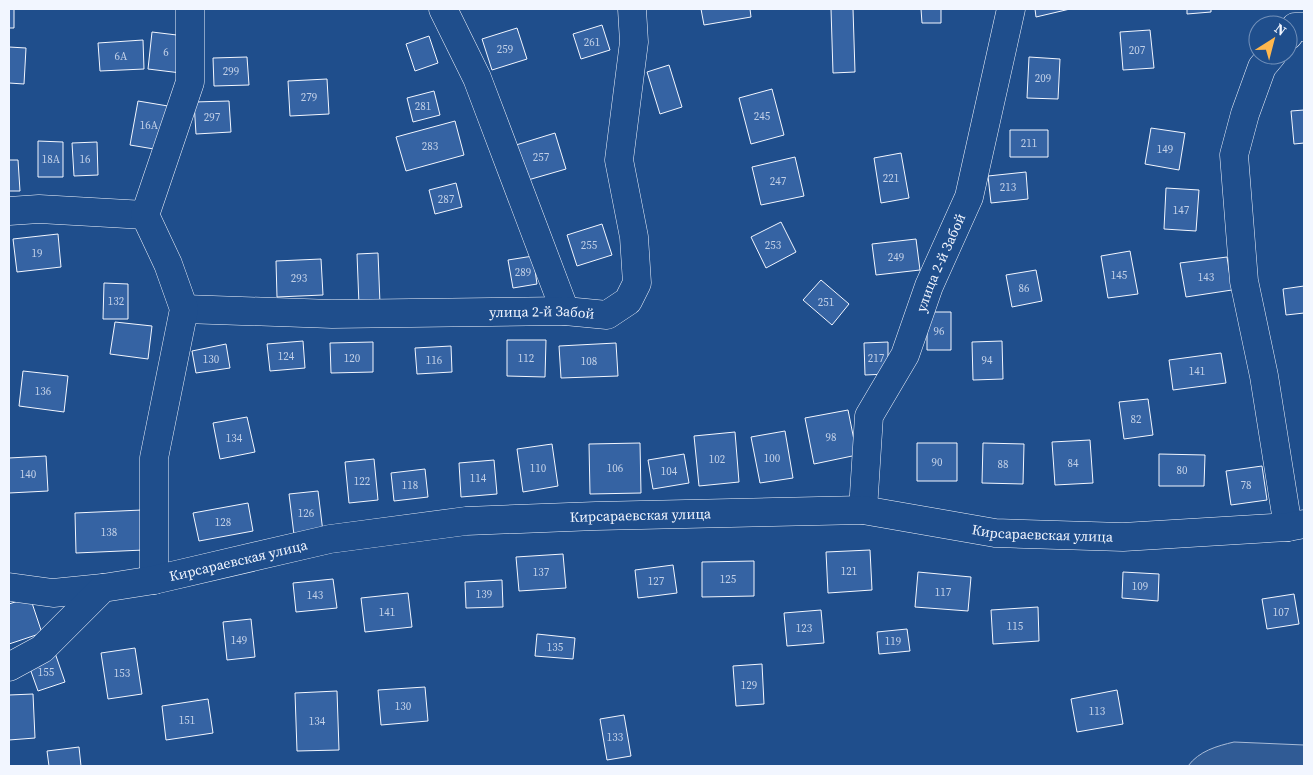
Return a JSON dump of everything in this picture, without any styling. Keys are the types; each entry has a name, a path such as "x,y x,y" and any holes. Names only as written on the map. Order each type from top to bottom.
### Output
{"street":[{"path":"154,580 154,458 184,309 168,264 145,215 190,82 190,9"},
{"path":"443,9 477,78 565,311"},
{"name":"улица 2-й Забой","path":"184,309 332,314 565,311 607,315 628,301 637,283 634,237 619,160 634,42 632,9"},
{"name":"улица 2-й Забой","path":"863,510 869,416 905,355 929,286 970,197 1011,9"},
{"path":"1264,65 1245,114 1234,155 1244,281 1296,525"},
{"path":"9,211 39,209 145,215"},
{"name":"Кирсараевская улица","path":"9,586 53,593 103,588 154,580 330,539 466,521 863,510 995,533 1123,536 1296,525"},
{"path":"9,667 42,649 103,588"}],"shaded area":[{"path":"1234,742 1304,745 1304,766 1188,766 1197,756 1215,747"}],"building":[{"path":"9,9 14,9 14,28 9,28"},
{"path":"701,9 750,9 751,17 704,25"},
{"path":"831,9 853,9 855,72 833,73"},
{"path":"921,9 941,9 941,23 922,23"},
{"path":"1035,9 1070,9 1036,17"},
{"path":"1187,9 1211,9 1211,12 1187,14"},
{"path":"602,25 610,50 581,59 573,34"},
{"path":"517,28 527,59 492,70 482,39"},
{"path":"1150,30 1154,68 1123,70 1120,32"},
{"path":"152,32 185,36 181,73 148,69"},
{"path":"429,36 438,63 415,71 406,44"},
{"path":"143,40 144,69 100,71 98,43"},
{"path":"9,47 26,48 24,84 9,83"},
{"path":"247,57 249,85 214,86 213,58"},
{"path":"1029,57 1060,59 1058,99 1027,98"},
{"path":"669,65 682,107 660,114 647,72"},
{"path":"327,79 329,114 290,116 288,81"},
{"path":"772,89 784,135 751,144 739,98"},
{"path":"434,91 440,115 413,122 407,98"},
{"path":"138,101 168,106 160,150 130,145"},
{"path":"229,101 231,132 196,134 194,102"},
{"path":"1304,110 1304,143 1294,144 1291,111"},
{"path":"455,121 464,155 406,171 396,137"},
{"path":"1151,128 1185,133 1179,170 1145,164"},
{"path":"1010,130 1048,130 1048,157 1010,157"},
{"path":"555,133 566,169 528,180 516,145"},
{"path":"38,141 63,142 63,177 38,177"},
{"path":"97,142 98,175 74,176 72,143"},
{"path":"901,153 909,198 881,203 874,158"},
{"path":"795,157 804,196 761,205 752,167"},
{"path":"9,160 18,160 20,191 9,191"},
{"path":"1026,172 1028,199 991,203 988,176"},
{"path":"456,183 462,207 435,214 429,190"},
{"path":"1166,188 1199,190 1196,231 1164,229"},
{"path":"781,222 796,252 766,268 751,237"},
{"path":"602,224 612,255 577,266 567,235"},
{"path":"58,234 61,267 17,272 13,239"},
{"path":"916,239 920,270 876,275 872,244"},
{"path":"1130,251 1138,294 1108,298 1101,256"},
{"path":"378,253 380,304 359,305 357,254"},
{"path":"533,256 537,284 513,288 508,260"},
{"path":"1227,257 1232,290 1186,297 1180,263"},
{"path":"321,259 323,295 277,297 276,261"},
{"path":"1036,270 1042,301 1012,307 1006,275"},
{"path":"821,280 849,304 832,325 803,300"},
{"path":"104,283 128,284 128,319 103,319"},
{"path":"1304,286 1304,313 1286,315 1283,289"},
{"path":"927,312 951,312 951,350 927,350"},
{"path":"115,322 152,326 148,359 110,354"},
{"path":"507,340 546,340 545,377 507,376"},
{"path":"303,341 305,368 270,371 267,344"},
{"path":"1002,341 1003,379 973,380 972,342"},
{"path":"373,342 373,372 331,373 330,343"},
{"path":"888,342 888,374 865,375 864,343"},
{"path":"616,343 618,376 561,378 559,346"},
{"path":"226,344 230,368 196,373 192,351"},
{"path":"451,346 452,372 417,374 415,348"},
{"path":"1221,353 1226,383 1173,390 1169,360"},
{"path":"23,371 68,376 64,412 19,406"},
{"path":"1148,399 1153,435 1124,439 1119,402"},
{"path":"848,410 857,455 814,464 805,418"},
{"path":"247,417 255,452 220,459 213,423"},
{"path":"785,431 793,478 760,483 751,437"},
{"path":"735,432 739,482 699,486 694,436"},
{"path":"1090,440 1093,483 1055,485 1052,442"},
{"path":"640,443 641,493 590,494 589,444"},
{"path":"917,443 957,443 957,481 917,481"},
{"path":"983,443 1024,444 1023,484 982,483"},
{"path":"552,444 558,486 523,492 517,449"},
{"path":"684,454 689,483 653,489 648,460"},
{"path":"1159,454 1205,455 1204,486 1159,486"},
{"path":"46,456 48,491 9,493 9,458"},
{"path":"374,459 378,500 349,503 345,462"},
{"path":"494,460 497,494 461,497 459,463"},
{"path":"1262,466 1267,500 1231,505 1226,471"},
{"path":"425,469 428,497 394,501 391,473"},
{"path":"318,491 323,532 294,535 289,494"},
{"path":"248,503 253,531 199,541 193,513"},
{"path":"142,510 144,550 76,553 75,513"},
{"path":"870,550 872,590 828,593 826,552"},
{"path":"563,554 566,588 519,591 516,557"},
{"path":"754,561 754,596 702,597 702,562"},
{"path":"673,565 677,593 638,598 635,570"},
{"path":"918,572 971,577 968,611 915,607"},
{"path":"1123,572 1159,574 1158,601 1122,598"},
{"path":"333,579 337,608 296,612 293,583"},
{"path":"502,580 503,607 466,608 465,582"},
{"path":"408,593 412,627 365,632 361,598"},
{"path":"1294,594 1299,624 1267,629 1262,599"},
{"path":"30,597 42,633 9,644 9,604"},
{"path":"1038,607 1039,641 993,644 991,610"},
{"path":"821,610 824,643 787,646 784,613"},
{"path":"251,619 255,657 227,660 223,622"},
{"path":"907,629 910,651 879,654 877,632"},
{"path":"537,634 575,638 573,659 535,656"},
{"path":"135,648 142,694 108,699 101,653"},
{"path":"55,653 65,682 38,691 28,663"},
{"path":"762,664 764,704 736,706 733,666"},
{"path":"425,687 428,721 381,725 378,690"},
{"path":"1117,690 1123,724 1077,732 1071,699"},
{"path":"337,691 339,750 297,751 295,693"},
{"path":"33,694 35,738 9,740 9,695"},
{"path":"208,699 213,733 166,740 162,706"},
{"path":"624,715 631,756 607,760 600,719"},
{"path":"79,747 81,766 49,766 47,751"}]}
